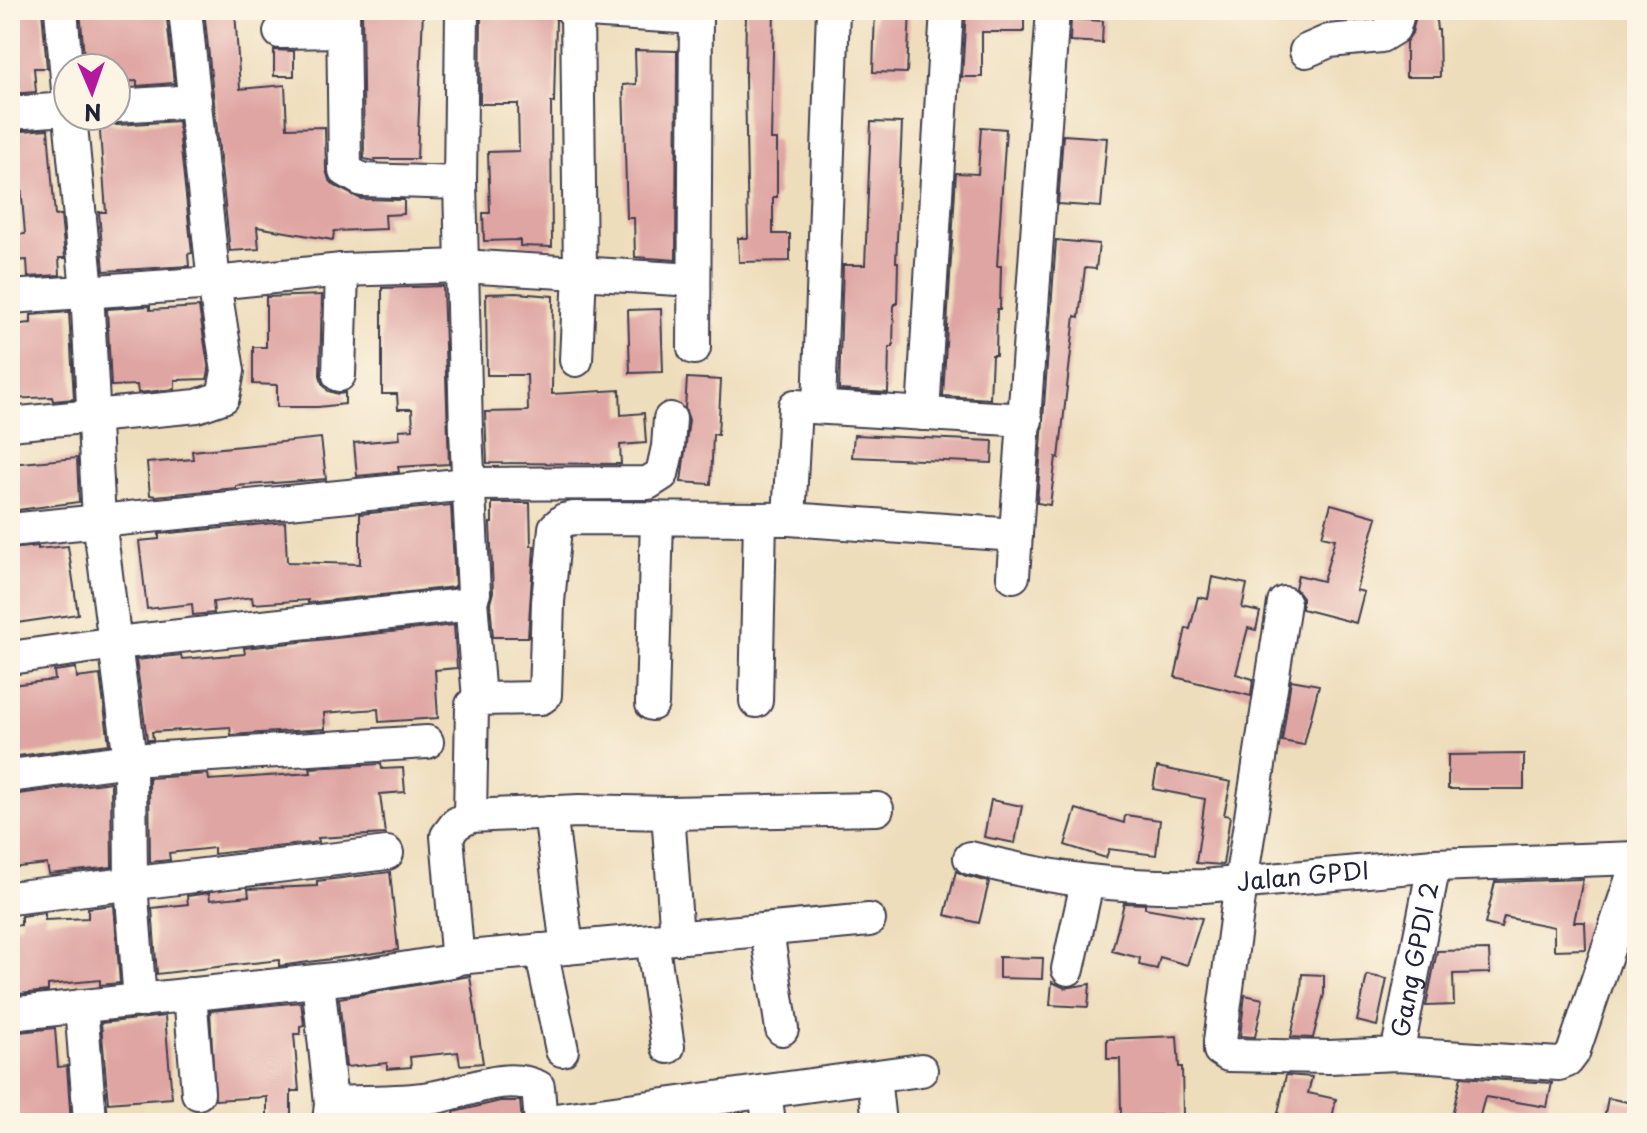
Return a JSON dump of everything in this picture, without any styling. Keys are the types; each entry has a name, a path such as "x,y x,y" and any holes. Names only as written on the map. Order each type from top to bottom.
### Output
{"street":[{"path":"61,10 65,52"},
{"path":"10,424 197,406 223,397 228,371 214,283 185,10"},
{"path":"462,10 462,266 474,593 471,600 479,699"},
{"path":"576,360 580,272 575,10 696,14 694,348"},
{"path":"819,407 833,10"},
{"path":"923,414 947,10"},
{"path":"1013,576 1053,10"},
{"path":"1306,51 1329,41 1381,36 1394,28 1399,10"},
{"path":"280,32 342,20 345,170 362,180 460,183"},
{"path":"132,105 195,101"},
{"path":"10,113 52,110"},
{"path":"72,132 87,290 99,520 130,760 131,884 140,1001"},
{"path":"10,297 214,283 342,270 462,266 694,280"},
{"path":"339,375 342,270"},
{"path":"756,701 775,519 795,406 1026,420"},
{"path":"10,530 468,484 648,483 662,474 670,419"},
{"path":"652,704 657,518"},
{"path":"470,816 472,705 479,699 541,698 545,695 548,602 555,528 564,520 775,519 1016,535"},
{"path":"10,658 116,643 463,605 471,600"},
{"path":"1284,603 1241,882 1220,1050 1228,1055 1247,1058 1397,1054 1559,1064 1567,1061 1573,1053 1637,860"},
{"path":"10,776 130,760 427,742"},
{"path":"457,958 447,836 456,824 470,816 550,812 877,809"},
{"path":"550,812 554,949 562,1050"},
{"path":"668,813 664,939 668,1047"},
{"path":"10,898 387,853"},
{"name":"Jalan GPDI","path":"970,858 1087,883 1166,887 1434,865 1637,860"},
{"name":"Gang GPDI 2","path":"1397,1054 1434,865"},
{"path":"1068,969 1087,883"},
{"path":"10,1014 431,967 457,958 869,920"},
{"path":"767,931 782,1029"},
{"path":"318,981 330,1113 429,1111 502,1082 525,1081 538,1087 541,1122 660,1114 765,1091 921,1070"},
{"path":"190,994 198,1093"},
{"path":"81,1006 90,1120"},
{"path":"874,1077 879,1123"},
{"path":"765,1091 769,1123"}],"building":[{"path":"10,10 42,10 47,68 34,68 36,92 10,94"},
{"path":"80,10 166,10 174,83 137,86 137,81 132,81 132,52 84,52"},
{"path":"204,10 235,10 240,89 285,85 287,128 325,127 329,180 361,199 404,200 404,214 385,215 386,229 334,231 333,240 257,227 259,249 230,251"},
{"path":"362,10 423,10 417,159 364,159"},
{"path":"746,10 774,10 771,140 777,140 777,197 773,197 773,234 790,234 790,261 739,262 738,238 748,238"},
{"path":"875,10 910,10 907,73 873,72"},
{"path":"966,10 1024,10 1024,32 982,32 982,77 962,77"},
{"path":"1417,10 1435,10 1439,30 1440,77 1406,77 1406,42 1412,33"},
{"path":"481,11 514,11 554,16 556,20 554,103 551,102 552,247 520,246 520,240 484,241 483,213 490,213 488,152 519,151 518,104 480,104"},
{"path":"1071,19 1103,21 1102,43 1070,41"},
{"path":"274,50 294,51 294,76 274,76"},
{"path":"635,50 677,51 676,260 635,257 634,218 627,218 623,85 636,84"},
{"path":"178,121 192,253 188,254 189,266 104,271 99,212 106,212 100,132 132,132 132,124"},
{"path":"871,122 902,123 897,304 894,304 893,347 889,347 888,393 839,390 843,265 865,265"},
{"path":"981,127 1006,129 997,266 1001,266 1000,309 997,309 996,355 992,355 990,399 943,396 956,173 978,174"},
{"path":"48,129 55,216 61,215 65,258 59,258 60,275 28,277 27,260 10,261 10,235 25,234 18,148 10,148 10,132"},
{"path":"1063,135 1107,138 1101,207 1058,204"},
{"path":"1056,240 1099,244 1096,269 1085,268 1079,317 1075,316 1059,458 1056,457 1050,505 1037,503"},
{"path":"443,286 449,464 398,467 399,472 357,476 354,443 400,439 399,430 413,429 412,409 398,409 397,394 382,394 382,288"},
{"path":"486,294 553,296 552,394 620,390 621,415 644,413 646,443 620,445 621,464 487,463 485,412 528,411 527,375 487,375"},
{"path":"322,295 320,375 328,391 345,393 345,404 277,407 277,385 253,384 253,347 266,347 266,297"},
{"path":"150,306 150,310 199,307 209,371 207,379 175,380 175,389 138,393 137,385 111,386 107,309"},
{"path":"661,309 663,372 630,373 628,310"},
{"path":"69,312 74,399 10,399 10,325 31,323 31,315"},
{"path":"687,378 721,380 718,435 713,434 711,484 681,482 689,420 685,408"},
{"path":"854,435 993,441 992,463 852,457"},
{"path":"321,438 326,479 150,495 147,463 193,459 192,451"},
{"path":"77,458 79,502 10,511 10,464"},
{"path":"492,503 530,503 531,546 534,546 528,637 493,637 490,603 493,592"},
{"path":"1331,504 1377,517 1356,590 1364,592 1356,623 1302,609 1302,597 1295,588 1298,575 1323,581 1335,539 1322,536"},
{"path":"451,505 455,587 308,603 308,600 253,604 252,597 213,602 214,613 193,615 192,604 147,609 139,541 159,539 159,534 285,522 287,562 360,564 360,514"},
{"path":"38,546 38,549 68,546 78,614 10,624 10,549"},
{"path":"1212,577 1247,584 1242,608 1260,612 1256,630 1248,628 1236,674 1253,679 1251,696 1175,677 1186,628 1190,629 1198,597 1208,599"},
{"path":"454,625 457,668 435,670 438,718 379,722 378,709 349,711 324,713 325,729 231,735 230,727 152,732 153,740 147,740 136,660 181,655 182,659 245,654 244,648"},
{"path":"76,668 77,678 100,675 109,744 10,757 10,685 55,680 54,671"},
{"path":"1291,680 1319,685 1304,745 1282,741"},
{"path":"1524,754 1524,789 1448,789 1448,755"},
{"path":"381,764 382,769 403,768 405,792 380,794 385,834 318,838 319,842 214,854 214,848 169,853 170,860 150,862 149,778 208,774 209,780 311,773 310,768"},
{"path":"1157,767 1231,782 1224,815 1230,816 1223,865 1196,863 1205,799 1153,789"},
{"path":"111,782 112,867 49,874 47,864 10,868 10,795"},
{"path":"991,800 1022,806 1015,843 984,837"},
{"path":"1076,809 1124,823 1125,815 1160,820 1156,855 1109,849 1106,858 1065,845"},
{"path":"956,871 989,882 979,923 945,915"},
{"path":"390,872 398,950 279,966 279,960 157,974 152,908 188,904 187,896 209,893 210,900 249,896 248,889 317,886 317,881"},
{"path":"1583,879 1574,922 1585,922 1586,949 1554,950 1554,927 1504,917 1501,928 1485,924 1495,882"},
{"path":"1124,903 1145,904 1145,908 1202,918 1187,965 1160,957 1157,969 1139,965 1140,958 1112,951"},
{"path":"114,905 120,983 100,985 100,980 48,985 48,991 10,995 10,926 21,925 21,916 45,913 45,920 88,918 88,908"},
{"path":"1489,950 1490,973 1453,974 1454,1005 1426,1006 1437,951"},
{"path":"999,957 1043,958 1042,979 999,978"},
{"path":"1302,974 1324,975 1324,994 1313,1038 1291,1037"},
{"path":"1367,975 1387,979 1377,1026 1357,1021"},
{"path":"470,976 483,1063 460,1065 458,1052 410,1057 411,1067 387,1069 387,1063 346,1067 339,998"},
{"path":"1052,982 1065,988 1090,984 1088,1007 1050,1005"},
{"path":"1245,995 1263,999 1255,1037 1240,1036"},
{"path":"301,1002 304,1025 300,1026 300,1034 294,1034 299,1091 291,1091 291,1123 267,1123 267,1097 215,1100 210,1011"},
{"path":"165,1016 172,1098 108,1103 101,1023"},
{"path":"55,1028 58,1067 67,1066 71,1123 10,1123 10,1033"},
{"path":"1177,1036 1179,1067 1182,1067 1183,1115 1121,1116 1120,1059 1107,1059 1107,1039"},
{"path":"1286,1075 1312,1077 1308,1093 1336,1099 1331,1123 1276,1123"},
{"path":"1461,1077 1552,1083 1547,1107 1485,1097 1478,1123 1450,1123"},
{"path":"1608,1098 1637,1104 1637,1123 1603,1123"},
{"path":"500,1101 520,1101 522,1123 455,1123 454,1112"}]}
